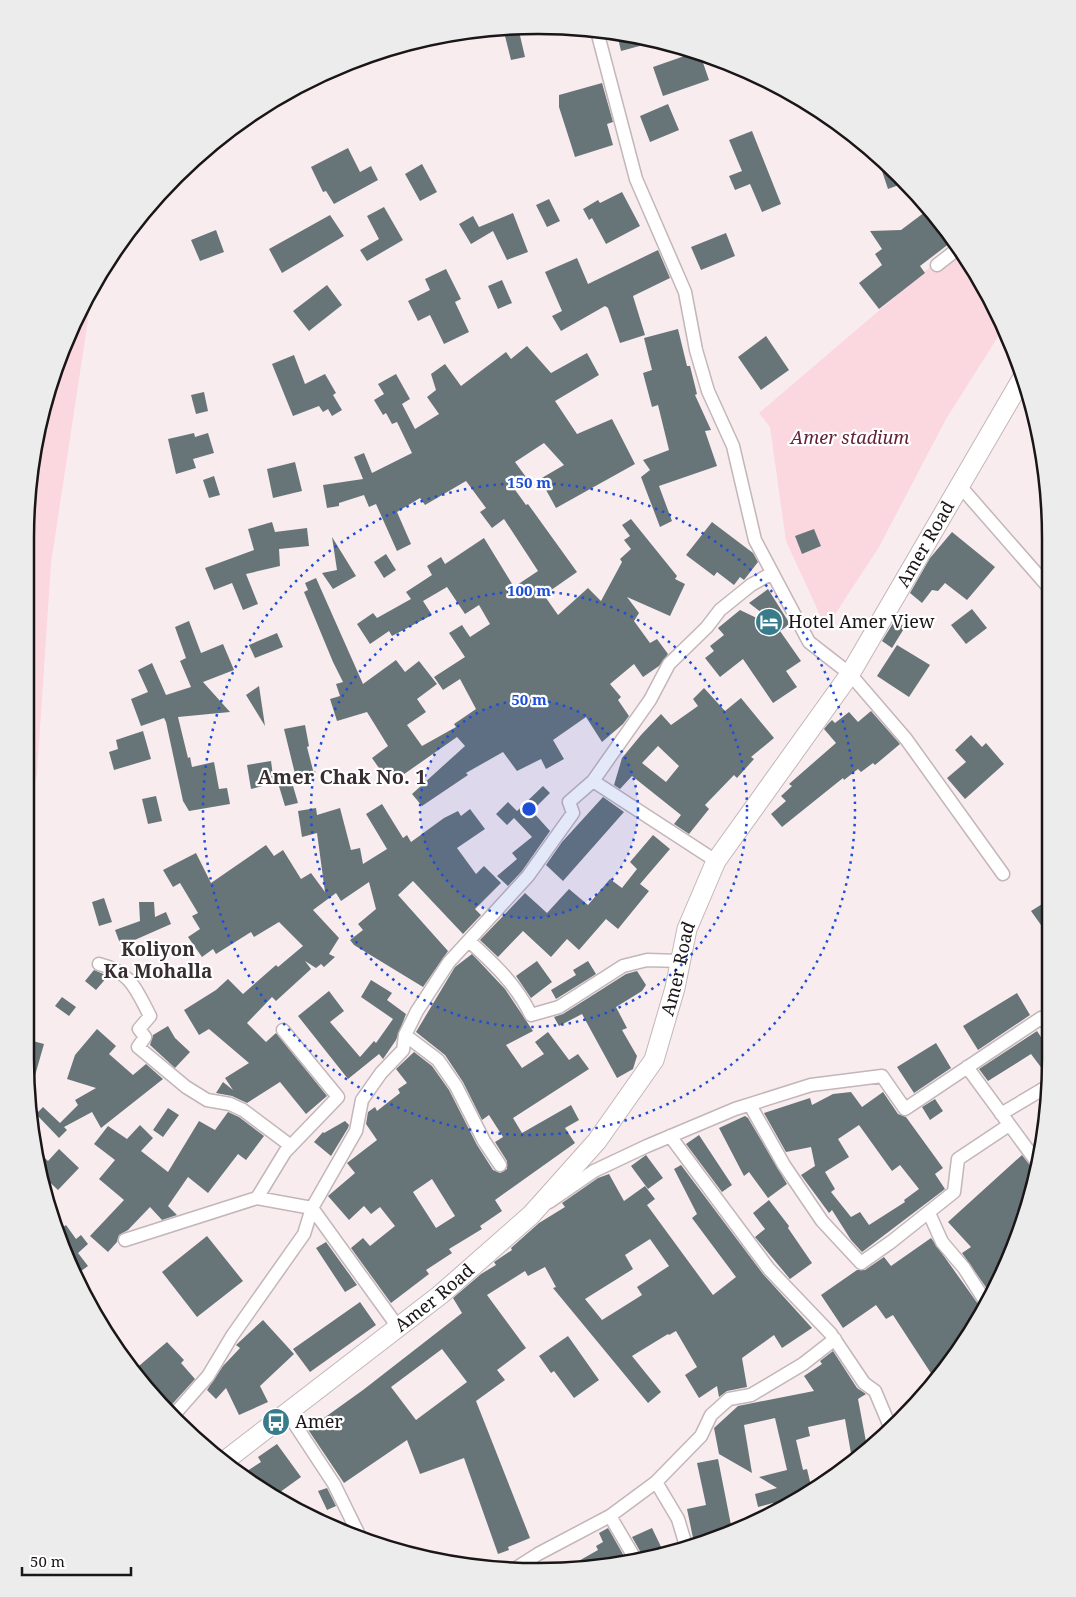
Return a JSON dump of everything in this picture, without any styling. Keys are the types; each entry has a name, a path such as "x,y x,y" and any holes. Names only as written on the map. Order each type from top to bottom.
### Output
{"main road":[{"name":"Amer Road","path":"229,1458 440,1295 531,1215 597,1141 654,1060 675,988 687,929 716,861 850,674 1018,386"}],"street":[{"path":"598,37 636,179 685,292 696,350 708,391 733,446 755,540 810,642 850,674 906,739 1003,874"},
{"path":"937,265 953,252"},
{"path":"960,486 1042,580"},
{"path":"177,1411 208,1376 232,1336 288,1260 304,1234 312,1208 356,1131 362,1100 381,1072 403,1050 406,1035 417,1011 449,962 528,876 574,813 569,802 593,781 650,700 670,664 707,627 720,610 751,585 772,573"},
{"path":"593,781 716,861"},
{"path":"469,941 506,974 522,995 531,1015 559,1007 623,966 647,960 680,960"},
{"path":"100,964 117,968 127,977 150,1016 139,1029 145,1037 138,1047 186,1087 208,1100 230,1104 243,1110 290,1146"},
{"path":"531,1215 594,1171 670,1136 810,1084 882,1076 905,1108 1040,1018 1042,1019"},
{"path":"257,1198 290,1146 338,1097 283,1030"},
{"path":"406,1035 438,1060 456,1086 484,1141 500,1165"},
{"path":"967,1068 1033,1157"},
{"path":"1001,1114 1041,1090"},
{"path":"750,1105 784,1165 822,1221 861,1263 929,1213 954,1192 958,1159 1009,1125"},
{"path":"670,1136 769,1269 835,1339 864,1383 874,1391 888,1422"},
{"path":"125,1240 257,1198 312,1208 398,1327"},
{"path":"929,1213 942,1242 964,1268 982,1297"},
{"path":"525,1563 610,1516 656,1482 701,1436 712,1415 729,1399 751,1395 803,1364 835,1339"},
{"path":"288,1414 334,1484 356,1529"},
{"path":"656,1482 678,1519 685,1541"},
{"path":"610,1516 632,1555"}],"green space":[{"name":"Amer stadium","path":"951,249 975,286 999,335 946,419 879,547 826,628 786,541 770,427 759,413"},
{"path":"90,307 51,563 37,774 34,785 34,538 38,472 51,407 72,345"}],"building":[{"path":"505,35 520,35 525,57 511,60"},
{"path":"619,40 644,45 621,51"},
{"path":"685,56 703,62 709,80 663,96 653,67"},
{"path":"602,83 613,122 607,124 613,145 575,157 559,107 559,95"},
{"path":"668,104 679,130 650,142 640,116"},
{"path":"752,131 781,204 762,212 750,184 735,190 729,176 742,171 729,140"},
{"path":"348,148 360,172 371,166 378,180 334,204 326,191 323,192 311,167"},
{"path":"422,164 437,192 420,201 405,174"},
{"path":"881,169 899,185 888,189"},
{"path":"622,192 640,226 606,244 592,218 589,220 583,209 598,200 600,203"},
{"path":"549,199 560,221 547,227 536,205"},
{"path":"384,207 403,240 367,261 360,250 379,239 367,216"},
{"path":"513,213 528,252 507,260 493,231 471,244 459,224 473,216 479,227"},
{"path":"923,213 948,245 920,266 925,273 879,309 859,283 882,265 875,254 882,249 870,231 901,230"},
{"path":"330,215 344,236 282,273 269,249"},
{"path":"216,230 224,252 200,261 191,240"},
{"path":"726,233 735,256 701,270 691,247"},
{"path":"658,250 670,278 633,296 645,335 620,343 608,308 605,306 561,331 552,316 562,311 545,272 577,258 588,284"},
{"path":"446,269 461,299 455,302 469,332 444,344 430,315 418,321 408,301 430,290 425,279"},
{"path":"502,280 512,303 498,309 488,286"},
{"path":"327,285 342,305 309,331 293,311"},
{"path":"678,329 687,366 690,366 697,394 695,395 711,430 705,431 717,466 659,486 672,521 660,527 641,477 650,470 643,460 669,450 658,405 652,407 643,373 652,370 644,338"},
{"path":"766,336 789,370 761,390 738,357"},
{"path":"527,346 551,373 587,353 599,375 555,401 577,434 612,419 635,464 556,508 540,479 564,465 544,443 515,462 526,477 513,487 526,505 528,504 577,572 544,595 558,615 588,588 601,601 622,562 620,559 631,549 624,540 630,536 622,525 631,519 677,576 675,579 685,584 670,616 627,597 639,613 634,621 650,643 657,639 668,654 659,666 643,677 634,664 610,684 621,697 618,700 629,716 623,724 602,742 586,717 553,740 564,759 546,769 541,759 517,771 503,752 466,773 468,775 422,806 412,794 465,746 457,737 390,784 372,758 388,746 367,712 337,721 330,699 340,696 336,684 343,682 304,592 308,590 305,583 316,578 363,684 396,660 405,672 419,661 437,684 417,699 426,712 407,725 422,746 456,727 454,724 476,709 460,679 443,690 434,677 465,657 449,633 462,625 470,637 490,624 479,605 465,614 447,587 423,601 432,615 392,636 389,631 370,644 357,624 373,613 377,618 411,599 406,592 432,575 427,566 441,557 445,564 484,538 514,587 538,571 504,519 492,528 480,512 486,508 466,481 425,505 420,498 397,512 411,544 397,551 376,504 369,507 364,495 339,503 339,506 327,508 323,485 363,479 354,457 364,453 372,473 412,453 397,422 392,424 386,413 383,415 374,400 384,394 378,384 396,374 410,399 402,404 415,429 439,414 427,397 436,390 431,374 445,364 461,386 506,352 511,359"},
{"path":"294,355 305,384 325,374 336,393 333,395 342,410 332,416 328,409 323,412 319,406 293,416 272,364"},
{"path":"204,392 208,411 196,414 191,395"},
{"path":"194,433 195,437 208,433 214,453 193,459 196,468 176,474 168,439"},
{"path":"295,462 302,491 273,498 267,469"},
{"path":"214,476 220,495 209,498 203,480"},
{"path":"272,522 275,532 307,528 309,546 279,549 280,566 246,574 258,604 243,610 232,583 214,590 205,568 254,550 248,529"},
{"path":"712,522 753,553 758,562 744,580 740,577 734,585 717,572 714,576 686,555"},
{"path":"814,529 821,546 802,554 795,536"},
{"path":"952,532 995,567 967,600 945,583 938,591 932,590 922,603 910,593 930,558"},
{"path":"332,537 356,576 333,589 322,573 337,570"},
{"path":"386,554 396,570 384,578 374,562"},
{"path":"768,589 790,624 780,631 801,661 786,671 797,687 773,703 743,659 720,677 705,658 714,651 710,646 724,635 718,628 740,610 763,621 766,616 749,603"},
{"path":"972,609 987,628 966,644 951,625"},
{"path":"895,620 905,627 892,648 882,641"},
{"path":"189,621 201,653 223,644 234,670 203,682 230,712 178,717 192,767 214,762 219,789 227,788 230,804 189,811 183,801 164,718 141,726 131,699 148,692 138,670 152,663 166,695 191,687 180,661 186,658 175,627"},
{"path":"277,633 283,647 255,658 249,645"},
{"path":"897,645 930,665 909,697 877,676"},
{"path":"259,686 265,726 246,695"},
{"path":"704,688 725,711 741,698 774,738 751,757 754,759 737,778 734,775 705,805 709,809 689,834 674,824 681,815 632,776 620,789 614,785 622,758 641,735 661,714 671,725 698,706 693,699","holes":["658,746 679,766 666,782 642,763"]},
{"path":"871,711 900,744 875,765 873,763 861,772 858,769 844,780 843,778 782,827 771,814 786,801 781,796 792,786 789,784 836,743 824,729 832,720 835,723 849,712 858,722"},
{"path":"305,725 309,746 307,747 315,778 297,782 284,729"},
{"path":"143,731 151,759 114,770 109,752 118,749 116,740"},
{"path":"971,735 982,747 986,743 1004,764 965,799 947,778 966,762 955,750"},
{"path":"271,761 274,783 251,789 247,765"},
{"path":"291,779 298,803 285,806 278,783"},
{"path":"543,786 550,793 532,811 550,831 522,871 508,886 497,876 517,859 512,853 532,837 514,818 507,825 496,814 508,802 517,811"},
{"path":"156,796 162,821 148,824 142,799"},
{"path":"603,797 624,812 563,881 546,865 562,842"},
{"path":"382,804 403,838 407,835 411,842 444,818 458,811 461,816 470,809 485,829 457,848 476,874 484,866 501,883 475,909 481,915 463,934 413,881 398,895 448,951 423,987 354,945 350,940 363,930 358,924 376,909 369,882 341,901 336,893 313,910 339,938 329,954 335,957 324,967 321,964 316,968 305,961 311,969 276,1001 272,997 247,1023 266,1042 276,1033 327,1096 306,1114 280,1082 247,1103 232,1096 216,1093 223,1082 233,1090 225,1078 249,1063 209,1029 199,1035 184,1010 216,990 228,979 243,994 276,965 278,967 303,946 279,922 254,937 251,932 216,954 213,949 202,957 188,937 200,929 192,916 198,913 180,883 173,887 163,870 196,853 211,883 266,845 274,856 283,850 301,879 311,873 325,892 317,833 302,837 298,811 316,808 317,815 340,808 351,850 360,848 363,864 387,849 366,814"},
{"path":"653,835 670,849 640,884 649,891 618,929 606,919 579,950 567,939 551,957 523,931 498,957 480,940 525,893 547,913 569,889 588,905 610,879 622,888 637,869 630,862"},
{"path":"104,898 112,922 99,926 92,902"},
{"path":"139,902 154,902 155,917 166,912 171,924 121,946 115,930 140,921"},
{"path":"1042,904 1042,926 1031,911"},
{"path":"472,954 505,989 533,1031 506,1045 522,1068 544,1054 535,1042 548,1032 569,1060 578,1054 589,1069 513,1118 522,1133 571,1105 579,1120 565,1128 575,1143 495,1200 502,1211 480,1226 482,1229 449,1249 452,1253 426,1270 429,1274 391,1303 351,1248 363,1238 370,1246 395,1226 380,1207 371,1214 364,1206 349,1220 328,1196 355,1173 347,1163 377,1140 366,1124 368,1112 375,1107 377,1111 400,1093 398,1089 407,1083 396,1069 414,1052 432,1066 449,1090 477,1145 493,1170 500,1173 507,1169 507,1161 495,1142 503,1137 489,1115 482,1120 463,1082 445,1055 416,1032 455,967","holes":["432,1179 455,1216 436,1228 413,1192"]},
{"path":"537,961 552,982 531,998 516,976"},
{"path":"588,961 596,974 556,999 551,990 576,975 573,970"},
{"path":"94,970 108,976 96,990 85,981"},
{"path":"637,971 646,985 642,991 616,1007 627,1028 622,1030 637,1056 633,1069 617,1078 582,1014 559,1026 554,1017 563,1014 626,974"},
{"path":"371,980 392,993 387,1000 406,1014 396,1040 383,1059 379,1054 348,1079 298,1016 329,991 344,1011 330,1022 360,1057 374,1041 376,1043 393,1019 361,997"},
{"path":"1017,993 1030,1015 978,1050 963,1026"},
{"path":"62,997 76,1007 69,1016 55,1006"},
{"path":"168,1026 175,1038 190,1052 175,1068 150,1045 153,1035"},
{"path":"97,1029 116,1046 109,1054 133,1075 146,1064 163,1079 101,1128 92,1112 64,1127 67,1130 59,1138 37,1113 43,1107 60,1123 78,1105 75,1100 96,1088 67,1079 75,1055"},
{"path":"1037,1031 1042,1038 1042,1068 1031,1054 988,1081 979,1069"},
{"path":"34,1041 44,1044 35,1077"},
{"path":"936,1043 951,1068 914,1093 897,1067"},
{"path":"851,1092 862,1107 883,1092 898,1114 906,1117 943,1168 935,1174 945,1189 862,1252 851,1240 832,1210 829,1213 801,1175 815,1166 811,1147 786,1152 764,1113 810,1098 812,1105 833,1094","holes":["859,1125 892,1171 900,1165 919,1189 904,1200 905,1202 869,1225 860,1212 851,1217 831,1192 835,1189 825,1172 849,1157 838,1139"]},
{"path":"935,1099 943,1111 930,1120 922,1107"},
{"path":"168,1108 179,1115 163,1137 153,1130"},
{"path":"228,1112 239,1117 264,1136 246,1160 238,1154 208,1193 188,1177 168,1206 177,1215 162,1220 150,1207 128,1230 119,1235 117,1242 108,1252 90,1236 124,1200 99,1179 115,1160 94,1144 108,1126 127,1139 140,1125 153,1138 141,1151 168,1172 199,1121 215,1130"},
{"path":"745,1116 748,1118 787,1184 768,1198 749,1172 744,1176 719,1128"},
{"path":"345,1121 349,1125 348,1128 331,1156 314,1142 323,1132"},
{"path":"699,1135 732,1185 722,1192 686,1144"},
{"path":"59,1149 79,1168 58,1190 49,1181 43,1156 48,1161"},
{"path":"646,1155 663,1178 648,1189 631,1166"},
{"path":"1022,1155 1031,1166 1025,1190 1004,1252 987,1288 962,1253 971,1247 948,1222"},
{"path":"681,1165 763,1274 812,1328 782,1348 774,1335 742,1358 747,1387 727,1391 719,1397 717,1386 699,1398 685,1375 697,1367 676,1331 668,1334 632,1356 661,1392 648,1403 553,1288 556,1287 545,1267 528,1276 525,1271 487,1295 526,1348 497,1370 505,1380 476,1401 530,1538 508,1547 509,1550 498,1554 464,1458 420,1474 407,1440 344,1483 305,1425 313,1419 317,1423 363,1390 462,1313 453,1298 481,1274 496,1265 494,1262 512,1250 511,1248 539,1223 565,1207 562,1203 598,1178 609,1174 624,1201 645,1186 655,1199 647,1205 713,1295 736,1277 692,1218 697,1214 674,1169","holes":["650,1239 669,1266 637,1287 642,1295 602,1320 585,1299 633,1269 625,1255","442,1349 467,1382 416,1420 391,1387"]},
{"path":"769,1200 789,1226 788,1228 812,1263 790,1279 755,1237 765,1229 753,1213"},
{"path":"66,1225 76,1239 81,1235 88,1244 78,1253 88,1266 81,1271 72,1252 63,1227"},
{"path":"207,1236 243,1281 197,1317 162,1272"},
{"path":"931,1238 978,1304 957,1339 931,1374 893,1315 886,1319 876,1305 843,1328 821,1295 857,1270 865,1270 884,1257 891,1266"},
{"path":"326,1242 357,1285 345,1292 316,1248"},
{"path":"360,1302 376,1325 310,1372 293,1349"},
{"path":"263,1320 294,1354 260,1386 268,1402 239,1415 226,1388 216,1399 207,1390 223,1366 240,1348 236,1345"},
{"path":"568,1336 599,1380 574,1398 554,1371 551,1373 539,1356"},
{"path":"167,1342 184,1360 181,1363 195,1379 171,1405 138,1366"},
{"path":"833,1351 857,1388 866,1394 858,1399 866,1441 851,1454 845,1419 808,1427 810,1436 796,1440 803,1470 807,1469 810,1483 773,1505 773,1503 758,1507 755,1494 777,1488 759,1477 787,1470 775,1418 744,1425 752,1473 719,1454 714,1428 738,1406 814,1391 804,1376 822,1364 820,1361"},
{"path":"277,1444 301,1477 280,1492 248,1471 261,1462 258,1457"},
{"path":"718,1459 731,1525 693,1538 687,1509 706,1505 697,1463"},
{"path":"327,1488 336,1506 327,1510 318,1491"},
{"path":"608,1528 624,1556 578,1561 598,1550 596,1546 603,1542 599,1533"},
{"path":"652,1528 662,1548 641,1553 632,1537"}],"place":[{"name":"Hotel Amer View","path":"769,622"},
{"name":"Amer","path":"276,1422"}],"district":[{"name":"Amer Chak No. 1","path":"342,777"},
{"name":"Koliyon Ka Mohalla","path":"158,960"}]}
